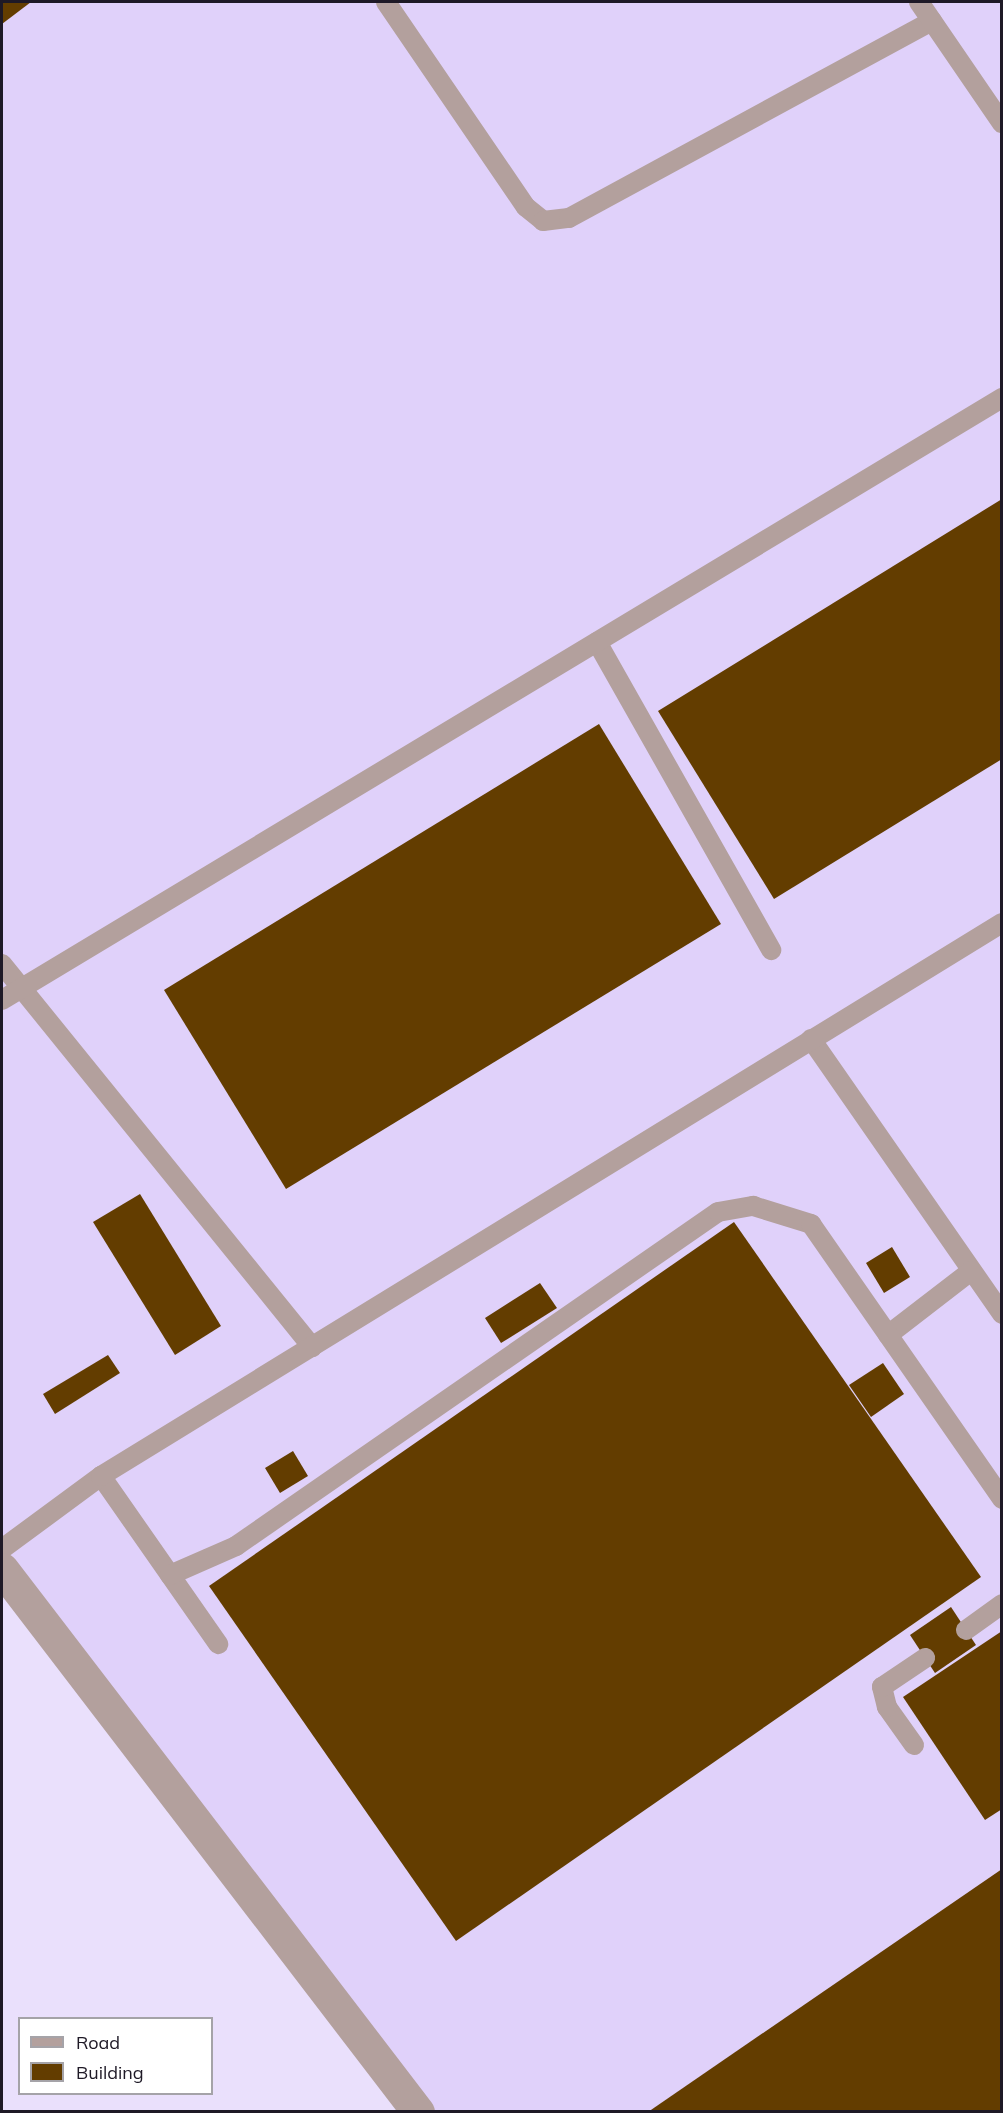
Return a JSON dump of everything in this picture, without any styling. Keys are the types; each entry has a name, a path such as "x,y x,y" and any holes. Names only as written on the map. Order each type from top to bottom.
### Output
{"street":[{"path":"2,1569 418,2112"}],"lane":[{"path":"386,2 526,207 543,221 569,218 932,21"},
{"path":"919,2 1002,123"},
{"path":"2,1000 1002,398"},
{"path":"597,642 771,950"},
{"path":"2,1549 101,1476 1002,923"},
{"path":"2,964 312,1347"},
{"path":"811,1039 1002,1314"},
{"path":"170,1575 236,1546 718,1212 753,1206 811,1224 1002,1499"},
{"path":"888,1335 971,1271"},
{"path":"101,1476 218,1644"},
{"path":"966,1630 1002,1604"},
{"path":"914,1744 887,1707 882,1687 925,1658"}],"shaded area":[{"path":"2,2 1001,2 1001,2111 422,2111 2,1569"}],"building":[{"path":"2,2 31,2 2,24"},
{"path":"1002,499 1002,759 774,899 658,711"},
{"path":"599,724 721,924 286,1189 164,990"},
{"path":"140,1194 221,1326 175,1355 93,1222"},
{"path":"734,1222 981,1577 456,1941 209,1586"},
{"path":"892,1247 910,1277 884,1293 866,1263"},
{"path":"540,1283 557,1308 501,1343 485,1318"},
{"path":"108,1355 120,1373 55,1414 43,1394"},
{"path":"883,1363 904,1394 871,1417 849,1385"},
{"path":"293,1451 308,1476 280,1493 265,1468"},
{"path":"951,1607 976,1645 935,1673 910,1635"},
{"path":"1002,1631 1002,1809 985,1820 903,1697"},
{"path":"1002,1869 1002,2112 648,2112"}]}
